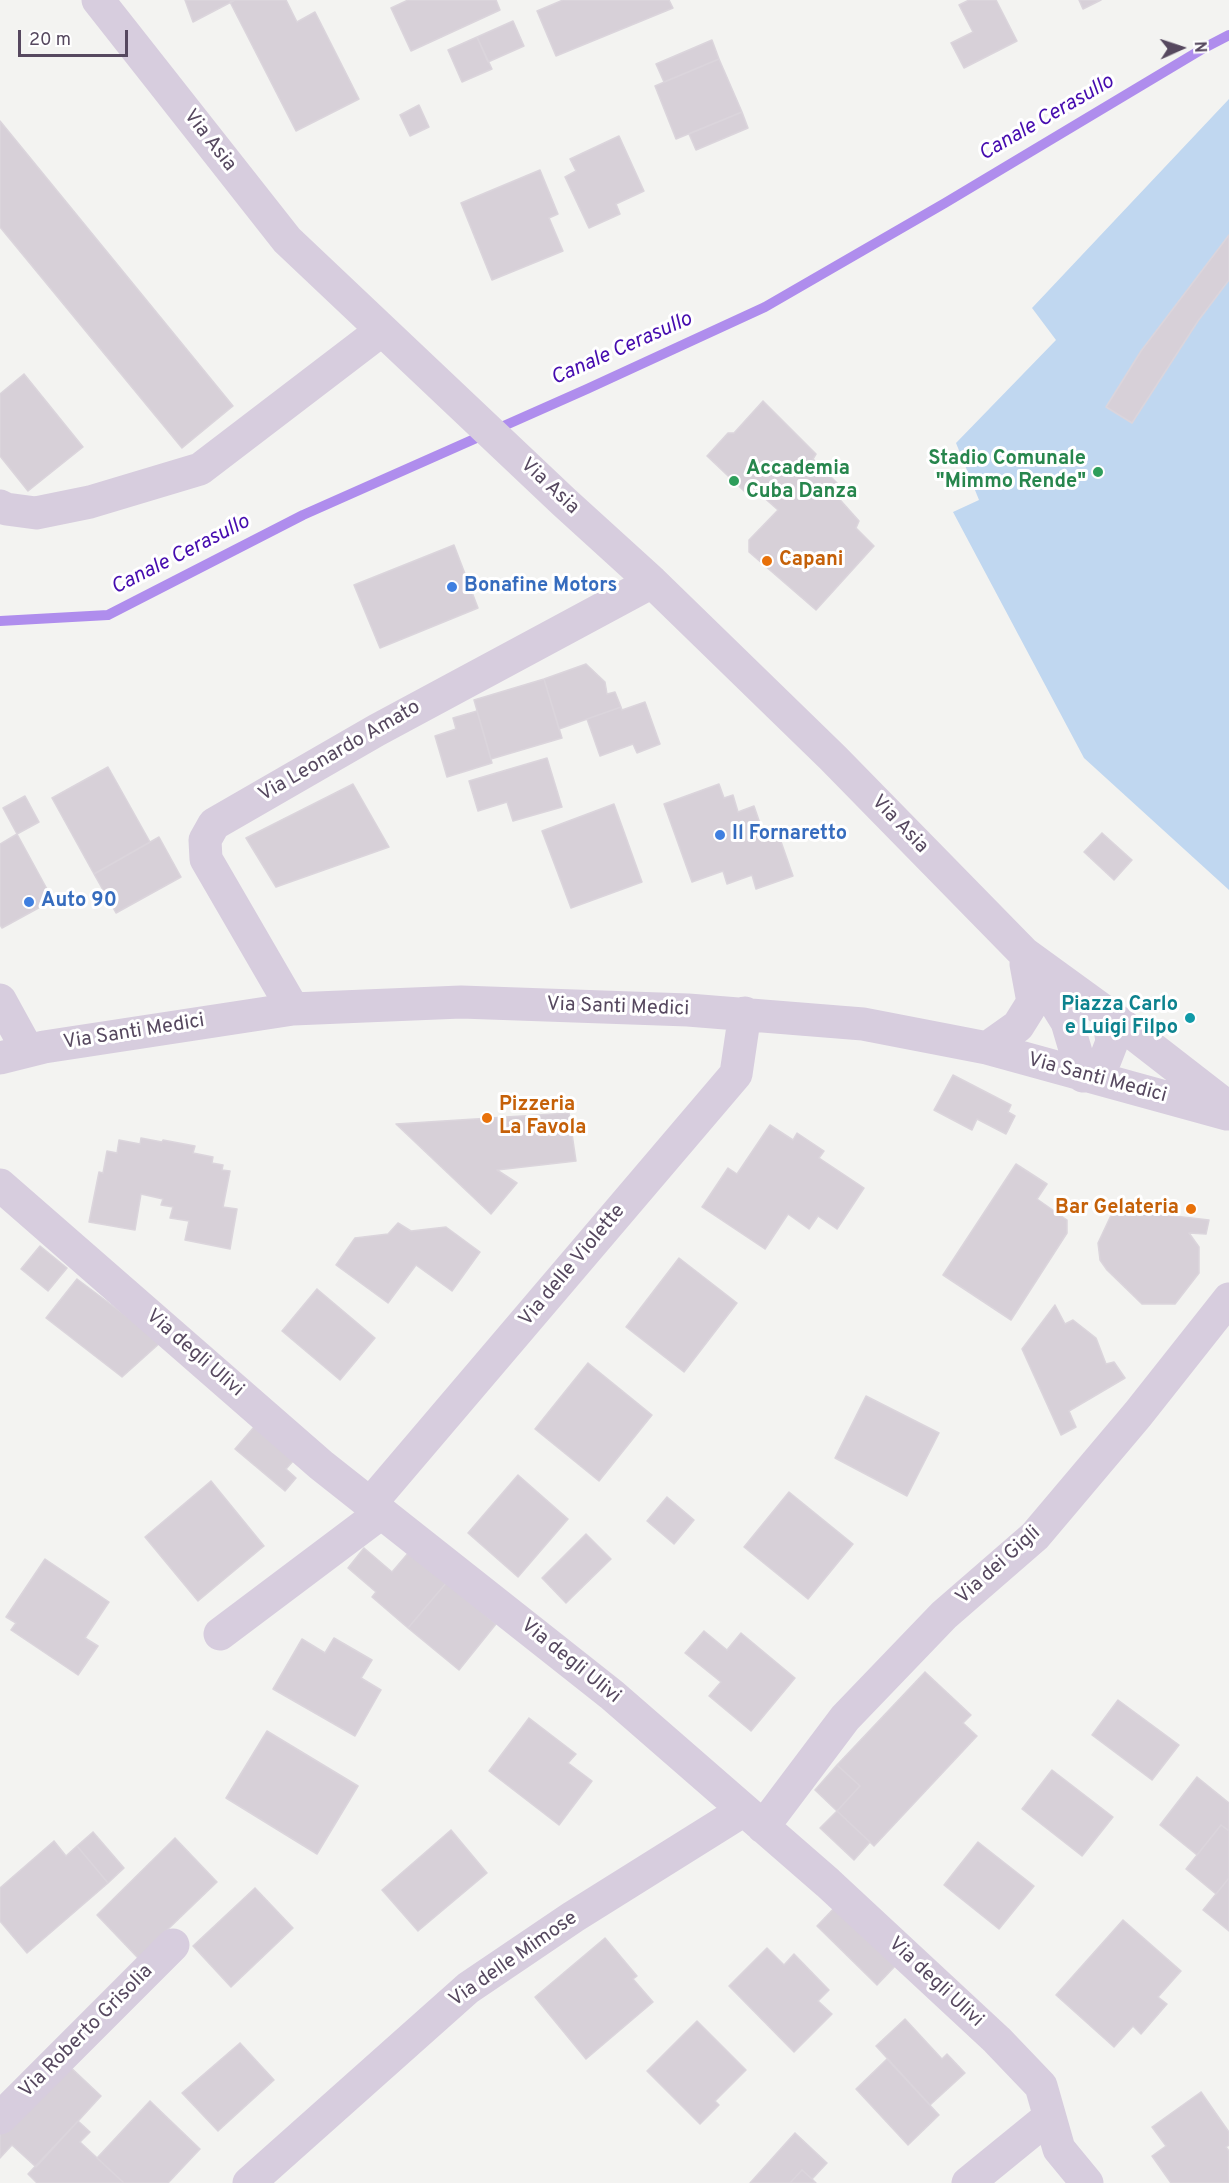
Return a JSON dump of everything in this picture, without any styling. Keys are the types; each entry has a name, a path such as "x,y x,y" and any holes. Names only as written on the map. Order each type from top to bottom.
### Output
{"street":[{"name":"Via Asia","path":"98,0 287,240 652,582 833,758 1024,953 1108,1014 1229,1108"},
{"path":"0,506 36,513 90,502 200,470 382,330"},
{"name":"Via Leonardo Amato","path":"293,1009 206,859 205,840 214,824 377,730 652,582"},
{"name":"Via Asia","path":"1024,953 1067,1022 1083,1076"},
{"path":"987,1048 1018,1026 1033,1002 1024,953"},
{"path":"0,1000 14,1054"},
{"name":"Via Santi Medici","path":"14,1054 44,1047 293,1009 461,1002 745,1013 864,1024 987,1048 1229,1115"},
{"name":"Via delle Violette","path":"220,1634 376,1508 736,1074 745,1013"},
{"path":"1083,1076 1105,1060 1112,1042 1108,1014"},
{"name":"Via degli Ulivi","path":"0,1185 321,1465 612,1695 828,1883 998,2040 1041,2086 1059,2148 1088,2183"},
{"name":"Via dei Gigli","path":"753,1818 944,1615 1035,1536 1138,1414 1229,1299"},
{"name":"Via delle Mimose","path":"249,2183 468,1988 573,1917 753,1818"},
{"name":"Via Roberto Grisolia","path":"0,2118 173,1945"},
{"path":"968,2183 1049,2117"}],"shaded area":[{"name":"Stadio Comunale \"Mimmo Rende\"","path":"1229,99 1229,890 1084,758 953,512 979,500 956,443 1056,340 1032,308"}],"building":[{"path":"185,0 235,0 193,22"},
{"path":"235,0 286,0 297,22 315,12 359,99 296,131 230,2"},
{"path":"408,0 496,0 500,10 411,51 391,8"},
{"path":"563,0 669,0 673,8 556,56 537,11"},
{"path":"969,0 996,0 1017,41 964,68 951,43 973,32 959,5"},
{"path":"1079,0 1101,0 1083,9"},
{"path":"513,21 524,46 488,62 477,37"},
{"path":"477,37 492,69 462,82 448,50"},
{"path":"712,40 719,59 664,82 656,64"},
{"path":"719,59 742,112 676,139 655,86"},
{"path":"419,105 429,127 410,136 400,115"},
{"path":"742,112 748,128 696,150 689,134"},
{"path":"0,121 233,406 182,448 0,227"},
{"path":"619,136 644,191 616,204 620,214 589,228 565,177 576,171 570,159"},
{"path":"540,170 558,214 549,218 563,251 492,280 461,203"},
{"path":"1229,235 1229,280 1198,321 1132,423 1106,407 1141,351"},
{"path":"24,374 83,447 28,491 0,456 0,394"},
{"path":"763,401 816,454 813,459 841,487 834,493 859,521 856,528 874,546 816,610 749,552 749,540 778,510 752,487 745,492 707,456 728,433 734,433"},
{"path":"454,545 478,608 380,648 354,585"},
{"path":"586,664 605,682 607,694 615,692 621,707 559,729 544,679"},
{"path":"544,679 562,738 491,759 474,700"},
{"path":"645,702 660,744 637,753 633,744 600,756 587,719 621,707 622,710"},
{"path":"477,711 492,763 447,777 435,736 456,729 453,718"},
{"path":"547,758 562,807 513,821 507,802 478,811 469,781"},
{"path":"108,767 150,842 94,874 52,798"},
{"path":"353,784 389,847 276,887 246,838"},
{"name":"Il Fornaretto","path":"719,784 724,798 733,795 738,812 754,806 765,838 778,833 793,876 756,889 752,875 727,884 723,871 692,882 664,804"},
{"path":"25,796 39,822 17,834 3,808"},
{"path":"614,804 642,882 571,908 542,831"},
{"path":"1102,833 1132,860 1114,880 1084,852"},
{"path":"17,834 53,900 2,928 0,925 0,844"},
{"path":"159,837 181,877 116,913 94,874"},
{"path":"953,1075 1011,1105 1008,1112 1015,1116 1006,1134 977,1119 972,1130 934,1110"},
{"path":"569,1113 576,1161 497,1170 517,1183 491,1214 396,1124"},
{"path":"770,1125 793,1140 797,1133 824,1151 819,1158 864,1188 837,1229 818,1216 809,1229 788,1214 765,1249 702,1207 728,1168 737,1174"},
{"path":"141,1138 195,1146 193,1153 213,1157 212,1163 223,1165 222,1170 230,1171 223,1207 237,1209 230,1249 185,1240 189,1221 170,1218 173,1207 161,1205 163,1199 141,1194 135,1230 89,1222 99,1172 103,1173 107,1151 117,1153 119,1140 140,1144"},
{"path":"1016,1164 1047,1184 1037,1199 1067,1220 1067,1233 1011,1320 943,1275"},
{"path":"1114,1209 1209,1220 1206,1234 1189,1233 1199,1247 1199,1273 1175,1304 1142,1304 1107,1270 1100,1260 1098,1243"},
{"path":"398,1223 411,1231 446,1227 480,1252 452,1291 416,1265 388,1303 336,1265 355,1238 388,1234"},
{"path":"40,1246 67,1268 48,1291 21,1269"},
{"path":"679,1258 737,1303 684,1372 626,1327"},
{"path":"77,1279 161,1342 122,1377 46,1318"},
{"path":"317,1289 375,1338 340,1380 282,1331"},
{"path":"1055,1305 1065,1324 1073,1320 1096,1338 1106,1364 1114,1362 1125,1378 1069,1411 1076,1427 1061,1435 1022,1349"},
{"path":"588,1363 652,1415 599,1481 535,1429"},
{"path":"866,1396 939,1433 907,1496 835,1458"},
{"path":"254,1427 294,1460 286,1469 296,1478 285,1491 235,1449"},
{"path":"518,1475 568,1519 518,1577 468,1533"},
{"path":"211,1481 264,1546 198,1601 145,1537"},
{"path":"789,1492 853,1544 808,1599 744,1547"},
{"path":"667,1497 694,1520 674,1544 647,1521"},
{"path":"586,1534 611,1559 566,1603 542,1578"},
{"path":"364,1548 392,1572 410,1551 447,1582 408,1628 372,1597 376,1592 348,1568"},
{"path":"45,1559 109,1602 85,1638 98,1646 78,1675 11,1630 16,1623 6,1617"},
{"path":"447,1582 496,1624 459,1670 408,1628"},
{"path":"704,1631 727,1650 741,1633 795,1678 751,1731 709,1696 721,1682 685,1653"},
{"path":"334,1638 372,1660 361,1678 381,1690 355,1736 273,1689 302,1639 325,1653"},
{"path":"925,1672 971,1715 963,1723 977,1736 874,1846 837,1811 860,1786 837,1765"},
{"path":"1118,1700 1179,1745 1152,1780 1092,1735"},
{"path":"529,1718 576,1754 568,1763 592,1781 559,1825 489,1771"},
{"path":"267,1731 358,1786 317,1854 226,1798"},
{"path":"837,1765 860,1786 837,1811 815,1790"},
{"path":"1052,1770 1113,1817 1082,1856 1022,1809"},
{"path":"1197,1777 1229,1803 1229,1831 1221,1825 1197,1855 1160,1825"},
{"path":"837,1811 870,1842 854,1860 820,1828"},
{"path":"1221,1825 1229,1831 1229,1878 1216,1894 1186,1869"},
{"path":"451,1830 487,1873 418,1931 382,1890"},
{"path":"93,1832 124,1868 108,1883 77,1846"},
{"path":"175,1838 217,1882 138,1958 97,1915"},
{"path":"54,1841 66,1856 77,1846 108,1883 27,1953 0,1921 0,1888"},
{"path":"978,1842 1034,1886 999,1929 944,1885"},
{"path":"1229,1878 1229,1931 1203,1910"},
{"path":"255,1888 293,1928 231,1987 193,1946"},
{"path":"839,1903 899,1962 877,1985 817,1926"},
{"path":"1123,1920 1181,1971 1158,1997 1167,2004 1141,2034 1133,2026 1114,2047 1056,1995"},
{"path":"605,1938 637,1976 633,1979 653,2002 586,2059 535,1997"},
{"path":"767,1948 784,1965 794,1954 829,1990 818,2001 832,2014 794,2052 729,1986"},
{"path":"905,2019 942,2059 947,2054 965,2073 930,2105 876,2046"},
{"path":"697,2021 746,2070 715,2101 719,2105 700,2124 647,2071"},
{"path":"240,2043 274,2080 218,2131 182,2093"},
{"path":"887,2059 939,2115 908,2145 856,2089"},
{"path":"66,2063 101,2096 36,2167 12,2145 0,2158 0,2134"},
{"path":"1201,2092 1229,2132 1229,2145 1226,2147 1229,2151 1229,2183 1171,2183 1152,2156 1166,2146 1152,2127"},
{"path":"150,2101 200,2149 168,2183 124,2183 97,2158"},
{"path":"78,2121 90,2132 80,2142 124,2183 37,2183 28,2174"},
{"path":"795,2133 827,2163 812,2179 802,2170 790,2183 750,2183"},
{"path":"802,2170 812,2179 816,2183 790,2183"}],"waterway":[{"name":"Canale Cerasullo","path":"0,621 108,615 303,515 765,307 1229,35"}],"place":[{"name":"Stadio Comunale \"Mimmo Rende\"","path":"1098,472"},
{"name":"Accademia Cuba Danza","path":"734,481"},
{"name":"Capani","path":"767,561"},
{"name":"Bonafine Motors","path":"452,587"},
{"name":"Il Fornaretto","path":"720,835"},
{"name":"Auto 90","path":"29,902"},
{"name":"Piazza Carlo e Luigi Filpo","path":"1190,1018"},
{"name":"Pizzeria La Favola","path":"487,1118"},
{"name":"Bar Gelateria","path":"1191,1209"}]}
